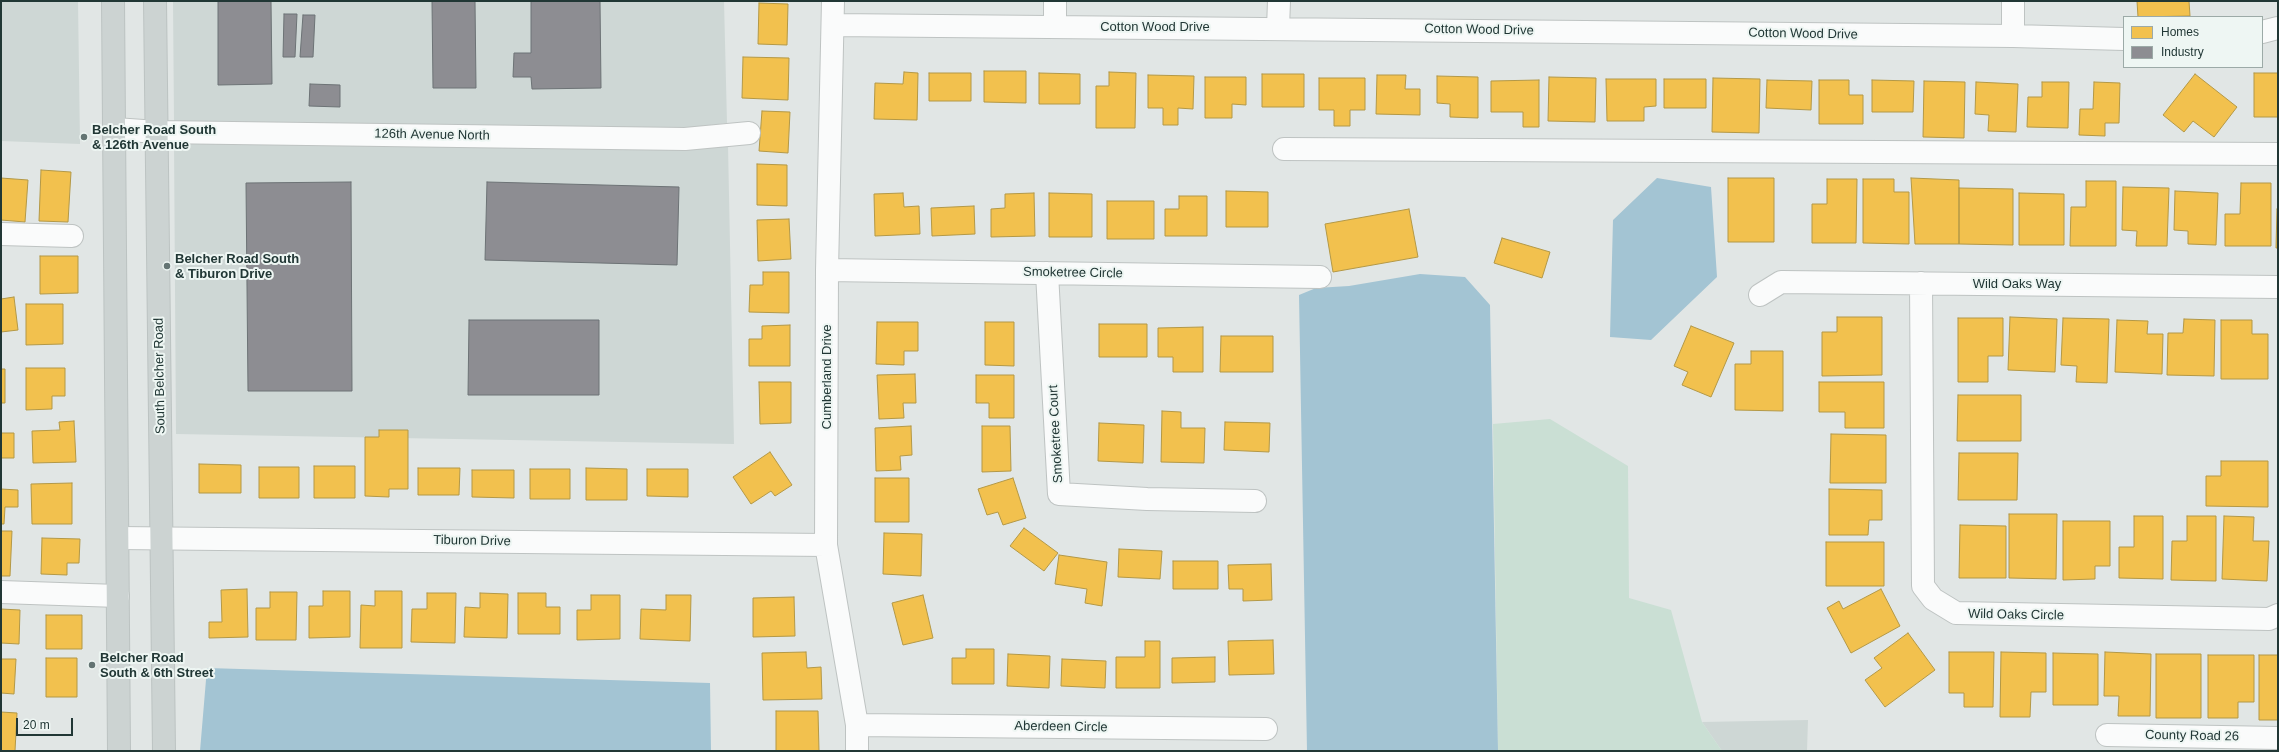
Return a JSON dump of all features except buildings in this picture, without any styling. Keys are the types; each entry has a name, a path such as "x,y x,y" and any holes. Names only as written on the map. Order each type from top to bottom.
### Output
{"main road":[{"path":"113,1 119,751"},
{"name":"South Belcher Road","path":"155,1 164,751"}],"street":[{"name":"Cumberland Drive","path":"833,1 827,270 826,545 856,725 857,751"},
{"path":"1055,1 1055,26"},
{"path":"1278,1 1278,28"},
{"path":"2013,1 2013,36"},
{"name":"Cotton Wood Drive","path":"833,25 1278,28 2013,36 2123,39"},
{"path":"2263,32 2278,28"},
{"name":"126th Avenue North","path":"115,129 157,132 685,138 749,133"},
{"path":"1284,149 2278,154"},
{"path":"1,234 72,236"},
{"name":"Smoketree Circle","path":"827,270 1320,277"},
{"name":"Smoketree Court","path":"1047,273 1059,494 1147,499 1255,501"},
{"name":"Wild Oaks Way","path":"1760,294 1781,282 2278,287"},
{"name":"Wild Oaks Circle","path":"1921,283 1923,586 1933,599 1956,613 2269,619 2278,615"},
{"name":"Tiburon Drive","path":"118,538 826,545"},
{"path":"1,592 118,596"},
{"name":"Aberdeen Circle","path":"856,725 1266,728"},
{"name":"County Road 26","path":"2107,735 2278,738"}],"shaded area":[{"path":"1,1 78,1 80,144 1,141"},
{"path":"173,1 724,1 727,123 684,128 174,121"},
{"path":"174,143 728,145 734,444 176,434"},
{"path":"1808,720 1807,751 1722,751 1702,722"}],"green space":[{"path":"1550,419 1628,466 1629,598 1671,610 1702,722 1722,751 1498,751 1493,424"}],"water":[{"path":"1657,178 1711,187 1717,277 1651,340 1610,337 1613,220"},
{"path":"1420,274 1465,277 1490,305 1498,751 1307,751 1299,295 1316,288 1349,286"},
{"path":"207,668 710,683 711,751 200,751"}],"place":[{"name":"Belcher Road South & 126th Avenue","path":"84,137"},
{"name":"Belcher Road South & Tiburon Drive","path":"167,266"},
{"name":"Belcher Road South & 6th Street","path":"92,665"}]}
